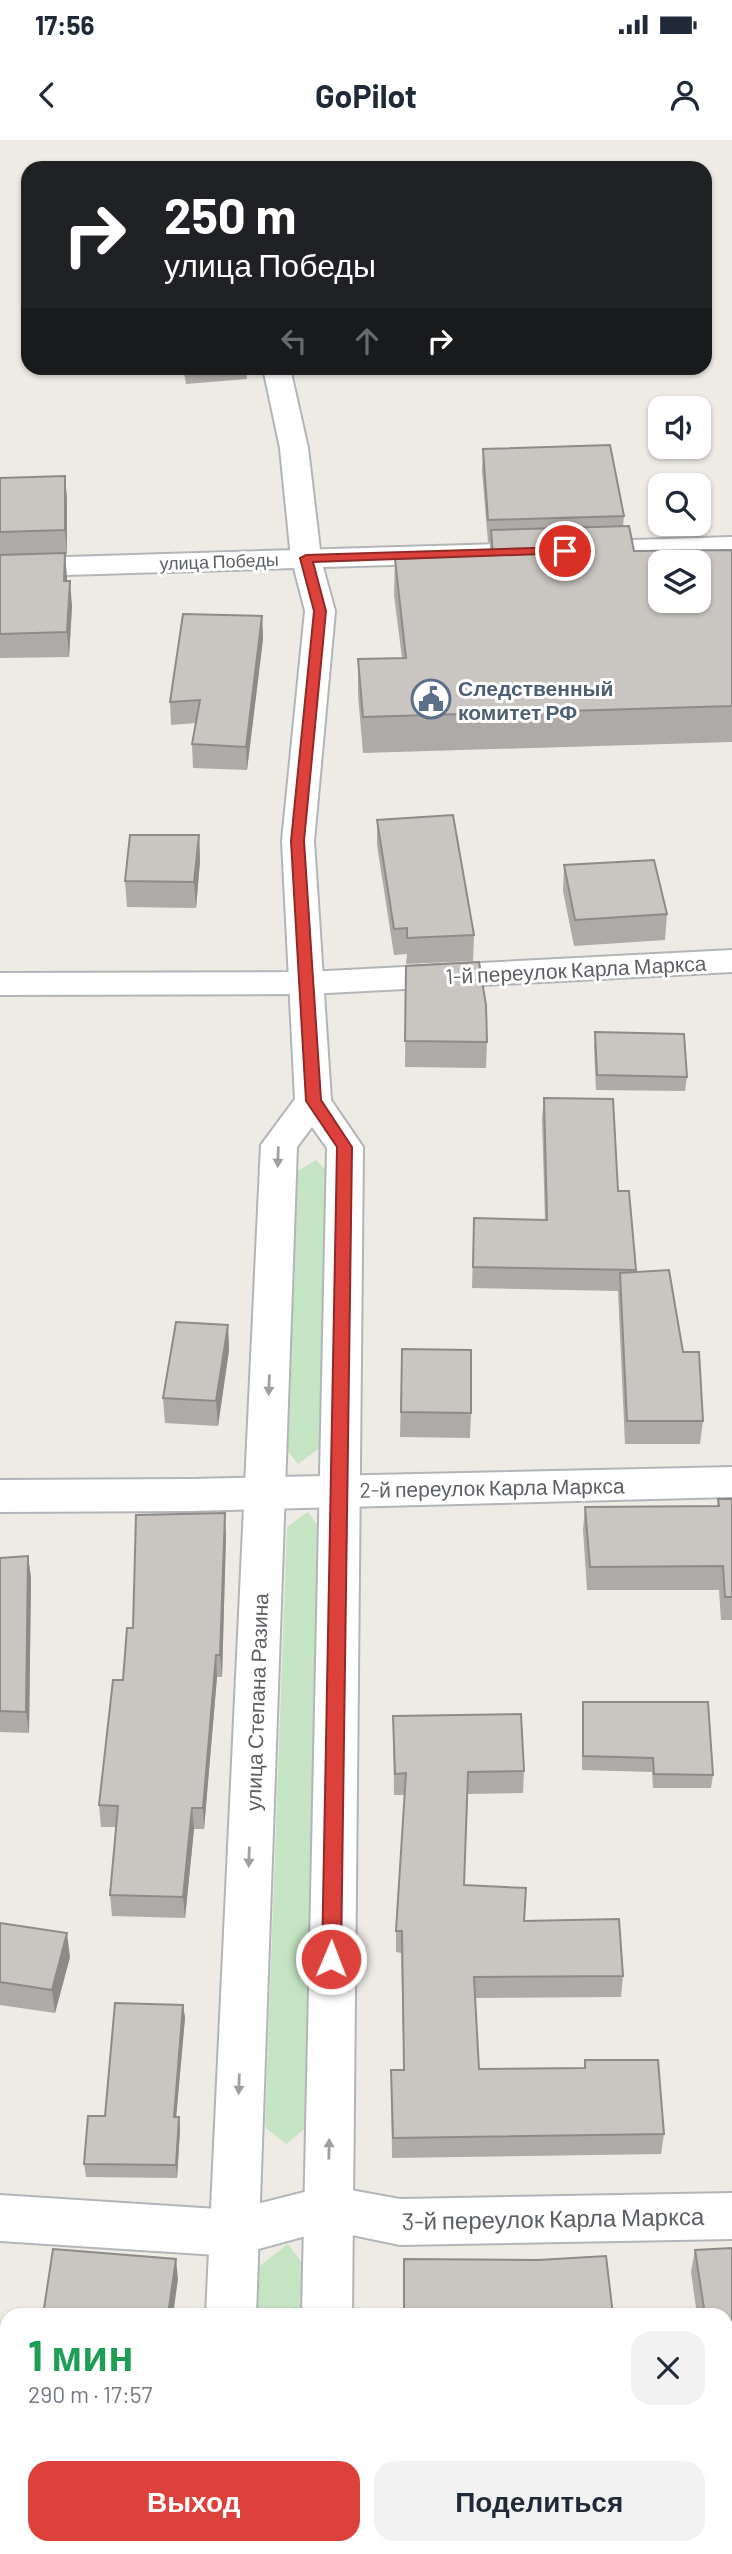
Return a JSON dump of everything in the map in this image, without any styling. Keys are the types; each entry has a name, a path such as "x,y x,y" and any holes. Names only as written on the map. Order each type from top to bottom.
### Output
{"street":[{"path":"278,375 294,448 306,558 320,611 298,841 313,1101 345,1147 327,2308"},
{"name":"улица Победы","path":"0,568 732,546"},
{"name":"1-й переулок Карла Маркса","path":"0,984 308,983 732,961"},
{"name":"улица Степана Разина","path":"231,2308 279,1145 313,1101"},
{"name":"2-й переулок Карла Маркса","path":"0,1496 732,1482"},
{"name":"3-й переулок Карла Маркса","path":"0,2218 233,2233 328,2208 400,2222 732,2216"}],"green space":[{"path":"316,1160 330,1174 321,1447 298,1464 285,1448 294,1173"},
{"path":"308,1512 321,1530 308,2126 286,2144 265,2127 287,1527"},
{"path":"288,2244 305,2267 304,2308 256,2308 257,2268"}],"building":[{"path":"610,445 624,516 488,520 483,449"},
{"path":"65,476 65,530 0,532 0,478"},
{"path":"629,526 634,551 648,551 648,613 711,613 711,550 732,550 732,706 363,717 358,659 406,658 395,559 493,555 491,530"},
{"path":"65,553 64,581 70,581 67,632 0,634 0,555"},
{"path":"183,614 262,616 246,747 192,744 200,700 170,702"},
{"path":"453,815 474,935 407,938 407,928 394,929 377,820"},
{"path":"130,835 199,835 194,882 125,881"},
{"path":"654,860 667,914 575,920 564,865"},
{"path":"479,962 486,1005 487,1042 405,1041 406,966"},
{"path":"595,1032 684,1034 687,1077 597,1075"},
{"path":"544,1098 613,1099 618,1191 629,1191 636,1270 473,1267 474,1218 547,1220"},
{"path":"669,1270 683,1352 699,1352 703,1421 627,1421 620,1273"},
{"path":"176,1322 228,1325 216,1401 163,1398"},
{"path":"402,1349 471,1350 471,1413 401,1412"},
{"path":"718,1499 732,1499 732,1597 725,1597 723,1566 590,1567 585,1507 719,1506"},
{"path":"225,1513 220,1655 216,1655 203,1808 192,1808 183,1897 110,1895 118,1806 99,1805 113,1680 123,1680 127,1628 133,1628 136,1515"},
{"path":"28,1556 26,1712 0,1711 0,1558"},
{"path":"583,1702 708,1702 713,1775 654,1774 653,1758 583,1756"},
{"path":"521,1714 524,1771 468,1772 464,1885 526,1888 524,1921 619,1919 623,1976 474,1977 479,2069 585,2068 585,2060 658,2060 664,2134 393,2138 391,2070 404,2070 402,1931 396,1931 406,1773 395,1774 393,1716"},
{"path":"0,1923 67,1933 52,1990 0,1982"},
{"path":"115,2003 183,2005 174,2117 179,2117 176,2165 84,2164 88,2116 105,2116"},
{"path":"732,2248 732,2308 704,2308 695,2250"},
{"path":"53,2249 176,2259 169,2308 44,2308"},
{"path":"606,2256 612,2308 404,2308 404,2259 538,2260"}],"place":[{"name":"Следственный комитет РФ","path":"431,699"}],"route":[{"path":"331,1959 345,1147 313,1101 298,841 320,611 306,558 565,551"}]}
